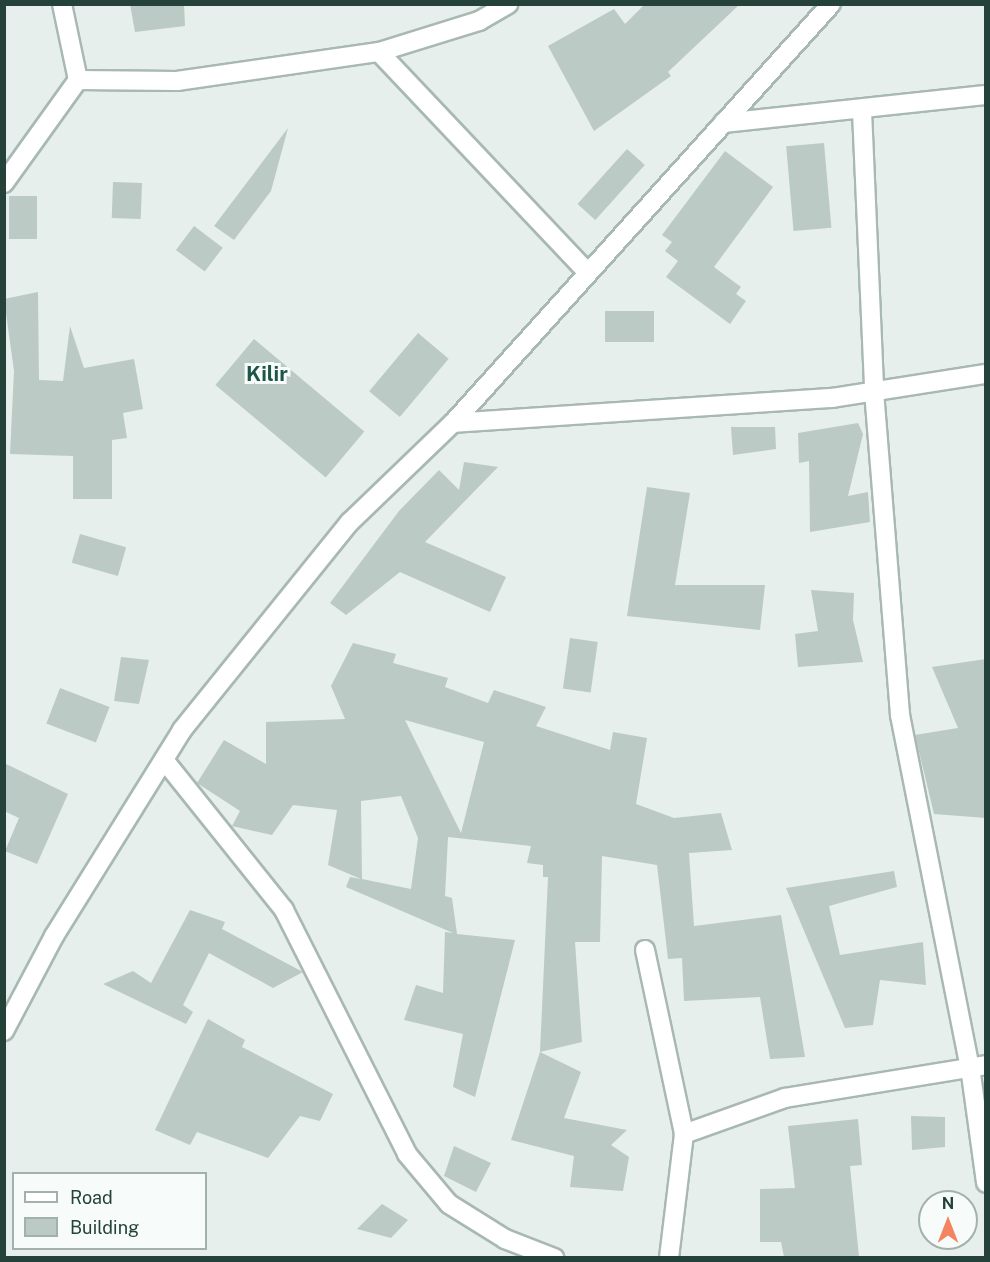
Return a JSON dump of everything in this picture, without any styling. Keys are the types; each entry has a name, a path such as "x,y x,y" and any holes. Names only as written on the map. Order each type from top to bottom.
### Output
{"street":[{"path":"4,183 78,80 62,4"},
{"path":"78,80 177,81 379,52 479,21 508,4"},
{"path":"4,1031 54,936 164,760 350,522 453,423 831,4"},
{"path":"379,52 588,273"},
{"path":"723,123 862,111 986,95"},
{"path":"862,111 874,391 900,715 978,1066 986,1183"},
{"path":"453,423 874,391 986,374"},
{"path":"164,760 284,910 407,1154 449,1204 505,1239 554,1257"},
{"path":"645,950 684,1134 669,1257"},
{"path":"684,1134 785,1098 978,1066"}],"building":[{"path":"130,4 184,4 185,26 135,32"},
{"path":"645,4 740,4 668,72 671,76 594,131 548,46 614,9 625,24"},
{"path":"288,128 271,191 234,240 214,226"},
{"path":"824,143 831,228 794,231 786,146"},
{"path":"627,149 645,165 595,220 577,204"},
{"path":"725,151 773,187 714,267 741,287 736,294 746,301 730,324 666,277 678,261 665,251 672,242 662,235"},
{"path":"113,182 142,183 141,219 112,218"},
{"path":"9,196 37,196 37,239 9,239"},
{"path":"194,226 223,248 205,272 176,250"},
{"path":"38,292 39,380 63,381 70,326 84,368 134,359 143,409 123,413 127,438 112,440 112,499 73,499 73,456 10,454 14,371 4,299"},
{"path":"605,311 654,311 654,342 605,342"},
{"path":"418,333 449,359 400,417 369,391"},
{"path":"254,339 364,432 326,478 215,385"},
{"path":"858,423 863,434 848,496 868,492 870,522 810,532 809,461 799,463 798,433"},
{"path":"731,427 775,427 776,449 733,455"},
{"path":"464,462 498,467 425,542 506,577 490,612 400,572 346,615 330,603 399,511 439,470 459,490"},
{"path":"647,487 690,493 675,585 765,585 760,630 627,616"},
{"path":"80,534 126,547 118,576 72,563"},
{"path":"811,590 854,593 853,620 863,662 798,667 795,634 818,631"},
{"path":"570,638 598,642 591,692 563,689"},
{"path":"353,643 396,654 393,663 448,678 445,687 488,703 494,690 546,707 536,726 610,750 613,732 647,738 636,804 674,818 721,813 732,850 689,853 694,926 781,915 805,1057 770,1059 760,997 684,1001 682,958 668,959 657,865 602,856 600,942 575,942 582,1042 540,1052 548,877 543,877 543,865 527,863 531,846 448,837 445,896 452,898 457,934 515,940 475,1097 453,1087 463,1034 404,1020 416,985 443,993 445,932 453,933 346,887 350,877 361,879 328,865 337,810 293,805 272,835 232,826 240,811 197,783 224,740 266,764 266,722 345,719 331,686","holes":["405,720 484,742 461,833","401,796 418,838 411,889 362,879 361,801"]},
{"path":"121,657 149,660 139,704 114,701"},
{"path":"986,659 986,818 934,814 915,735 958,728 932,667"},
{"path":"60,688 109,707 96,742 46,723"},
{"path":"4,763 68,794 37,864 5,851 19,818 4,811"},
{"path":"894,871 897,887 829,906 840,955 923,942 926,985 880,980 873,1025 845,1028 786,888"},
{"path":"190,910 225,922 222,929 303,972 273,988 209,953 183,1005 193,1012 186,1024 103,984 133,971 151,983"},
{"path":"208,1019 245,1040 242,1047 333,1094 320,1121 300,1116 268,1158 197,1132 190,1145 155,1130"},
{"path":"540,1052 581,1072 564,1118 627,1130 611,1145 629,1157 623,1191 570,1187 574,1156 511,1140"},
{"path":"911,1116 945,1117 945,1147 912,1150"},
{"path":"858,1119 862,1165 850,1166 859,1257 784,1257 781,1242 760,1242 760,1189 795,1188 788,1126"},
{"path":"454,1146 491,1163 476,1192 444,1176"},
{"path":"382,1204 408,1220 391,1238 357,1229"}],"district":[{"name":"Kilir","path":"267,374"}]}
